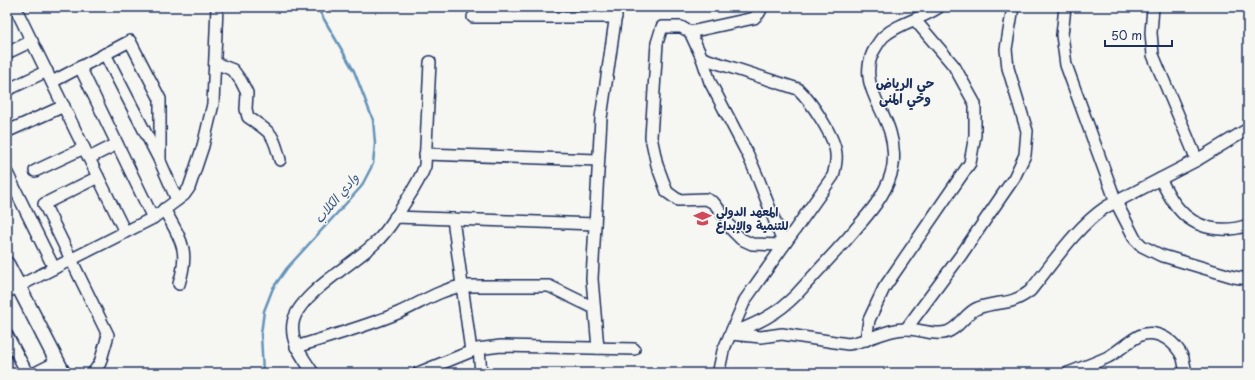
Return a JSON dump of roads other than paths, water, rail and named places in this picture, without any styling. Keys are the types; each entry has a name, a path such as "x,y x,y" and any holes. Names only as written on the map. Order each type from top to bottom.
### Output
{"main road":[{"path":"7,264 13,289 60,368"}],"street":[{"path":"15,7 125,232"},
{"path":"13,289 153,218 184,195 203,146 213,104 217,7"},
{"path":"690,32 754,18 762,7"},
{"path":"731,334 773,315 786,306 869,213 886,187 891,173 893,146 890,132 868,80 870,60 876,47 883,38 896,28 930,13 939,7"},
{"path":"906,329 961,255 1014,178 1025,155 1027,131 1008,68 1006,49 1013,7"},
{"path":"1065,7 1062,35 1066,65 1116,202 1135,239 1150,251 1248,279"},
{"path":"1163,7 1152,10 1151,33 1153,55 1197,160"},
{"path":"473,17 617,12 601,118 598,160 592,279 598,348"},
{"path":"866,340 869,320 884,288 970,163 975,135 975,104 954,66 915,20"},
{"path":"681,27 690,32 702,58 718,101 748,155 784,244 752,244 741,239 732,230 714,203 706,199 678,200 667,192 657,165 651,137 657,43 662,28 681,27"},
{"path":"7,53 32,41"},
{"path":"52,82 130,41 160,100 160,162"},
{"path":"105,54 160,162 177,200"},
{"path":"702,58 798,90 804,95 829,131 836,152 837,165 833,176 745,300 723,352 719,370 721,373"},
{"path":"313,373 296,347 292,332 293,321 300,306 309,296 375,244 419,180 425,166 430,62"},
{"path":"215,63 233,70 241,81 246,93 246,110 248,117 271,133 275,140 280,160"},
{"path":"80,67 153,218"},
{"path":"7,90 47,71"},
{"path":"8,131 64,106"},
{"path":"731,334 761,337 782,334 848,344 906,329 939,333 947,332 954,328 974,310 980,307 1013,302 1030,291 1084,225 1097,213 1197,160 1248,129"},
{"path":"35,171 117,144"},
{"path":"426,154 598,160"},
{"path":"7,172 54,268"},
{"path":"93,373 100,363 108,335 44,204 98,177"},
{"path":"1160,179 1178,208 1187,218 1202,226 1217,230 1231,229 1248,225"},
{"path":"164,209 180,236 184,251 184,269 179,284"},
{"path":"395,217 595,224"},
{"path":"453,219 462,286 481,373"},
{"path":"296,347 356,329 398,312 450,288 462,286 549,286 594,308"},
{"path":"1068,373 1106,358 1140,336 1158,334 1164,337 1177,349 1182,358 1186,373"},
{"path":"7,335 26,373"},
{"path":"418,373 475,350 501,346 634,349"},
{"path":"35,373 60,368"}],"waterway":[{"name":"وادي الكلاب","path":"263,373 261,334 264,311 273,288 287,268 361,187 373,164 375,143 373,120 354,71 317,7"}],"place":[{"name":"المعهد الدولي للتنمية والإبداع","path":"703,219"}],"district":[{"name":"حي الرياض وحي المنى","path":"905,90"}]}
